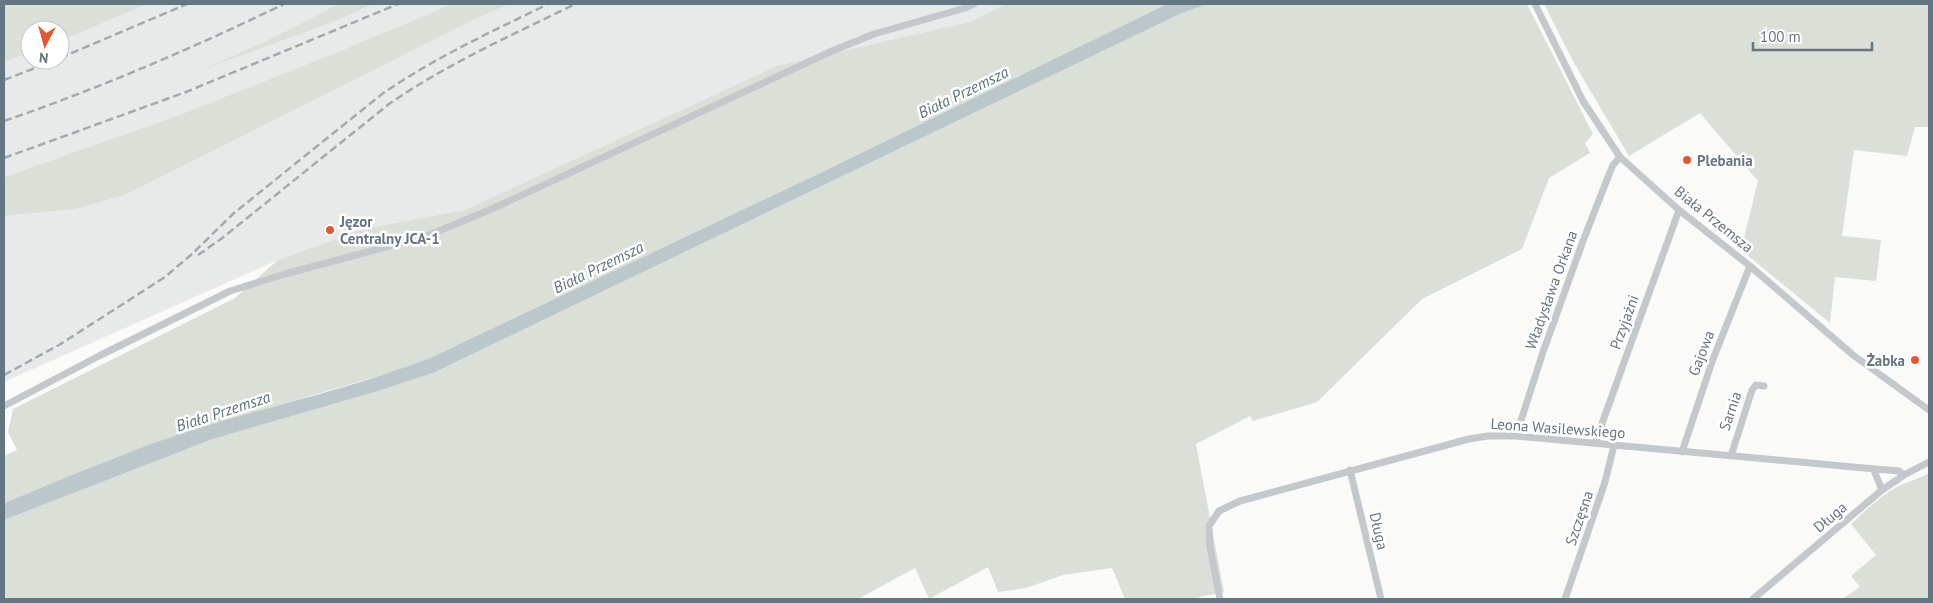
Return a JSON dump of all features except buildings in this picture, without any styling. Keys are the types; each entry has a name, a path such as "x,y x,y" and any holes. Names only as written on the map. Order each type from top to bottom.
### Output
{"street":[{"path":"4,406 230,291 285,274 427,236 494,208 832,51 874,34 974,4"},
{"name":"Biała Przemsza","path":"1535,4 1583,101 1620,157 1679,210 1750,266 1853,355 1929,410"},
{"name":"Władysława Orkana","path":"1516,436 1519,421 1583,241 1613,165 1620,157"},
{"name":"Przyjaźni","path":"1595,443 1679,210"},
{"name":"Gajowa","path":"1682,452 1713,359 1750,266"},
{"name":"Sarnia","path":"1731,456 1752,390 1756,385 1764,386"},
{"name":"Leona Wasilewskiego","path":"1220,599 1210,546 1209,526 1219,511 1240,501 1469,439 1488,436 1516,436 1899,471 1904,476"},
{"name":"Szczęsna","path":"1565,599 1605,482 1614,445"},
{"name":"Długa","path":"1753,599 1882,490 1929,462"},
{"path":"1875,469 1882,490"},
{"name":"Długa","path":"1350,470 1381,599"}],"shaded area":[{"path":"4,4 148,4 70,37 70,20 20,20 20,56 4,62"},
{"path":"148,4 338,4 279,35 213,65 328,24 374,4 452,4 182,114 4,177 4,62 20,56 20,70 70,70 70,37"},
{"path":"338,4 374,4 328,24 204,69 279,35"},
{"path":"452,4 509,4 481,16 125,195 76,209 4,216 4,177 182,114"},
{"path":"476,4 1006,4 970,22 465,210 363,229 278,260 4,382 4,216 76,209 125,195 481,16"},
{"path":"1006,4 1167,4 818,174 430,358 396,371 200,428 4,503 4,456 17,450 8,432 13,409 235,298 278,260 363,229 465,210 777,66 970,22"},
{"path":"1167,4 1207,4 1182,13 433,373 375,392 213,439 4,520 4,503 127,453 202,427 345,387 430,358 818,174"},
{"path":"1207,4 1527,4 1593,134 1585,143 1590,153 1549,178 1522,249 1422,299 1317,402 1253,421 1250,416 1196,444 1224,592 1191,599 1125,599 1112,568 1063,575 1026,588 998,592 988,567 929,599 915,568 858,599 4,599 4,520 213,439 375,392 433,373 1182,13"},
{"path":"1544,4 1929,4 1929,127 1915,127 1907,156 1854,150 1842,236 1881,240 1876,281 1835,277 1830,323 1741,250 1758,181 1700,113 1629,156 1574,63"},
{"path":"1929,473 1929,599 1842,599 1860,587 1851,576 1876,555 1851,524 1890,491"}],"railway":[{"path":"70,54 187,4"},
{"path":"4,121 146,67 284,4"},
{"path":"4,158 186,92 398,4"},
{"path":"4,375 59,345 165,277 234,213 382,94 442,57 548,4"},
{"path":"198,255 221,239 389,104 411,89 457,63 575,4"},
{"path":"4,80 30,70"}],"place":[{"name":"Plebania","path":"1687,160"},
{"name":"Jęzor Centralny JCA-1","path":"330,230"},
{"name":"Żabka","path":"1915,360"}]}
